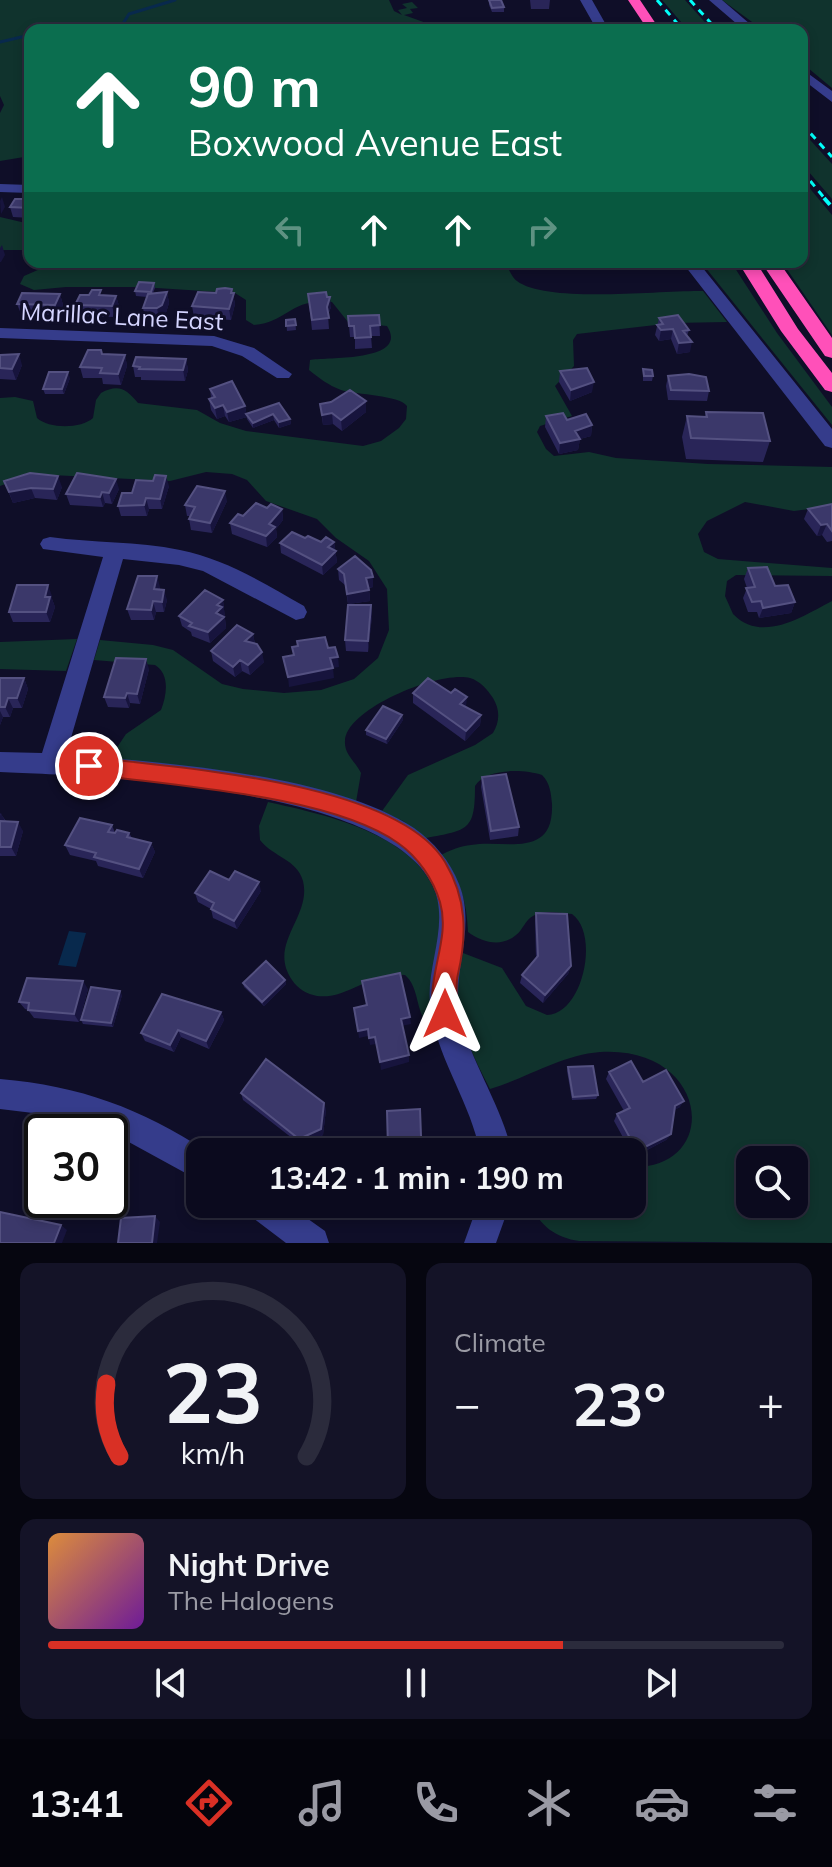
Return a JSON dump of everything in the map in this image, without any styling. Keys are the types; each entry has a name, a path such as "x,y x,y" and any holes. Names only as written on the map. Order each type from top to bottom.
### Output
{"highway":[{"path":"634,0 650,24"},
{"path":"618,2 630,20"},
{"path":"744,268 832,386"},
{"path":"751,268 783,320"},
{"path":"774,268 832,352"}],"street":[{"path":"586,0 600,24"},
{"path":"715,0 744,24"},
{"path":"808,78 832,98"},
{"path":"0,188 24,189"},
{"path":"695,268 832,442"},
{"name":"Marillac Lane East","path":"0,333 214,341 252,354 283,374"},
{"path":"50,544 163,554 203,563 232,575 296,612"},
{"path":"51,763 115,552"},
{"path":"0,762 51,763 244,786 305,798 352,812 385,825 415,843 437,868 446,884 455,927 443,982 444,1006 458,1050 487,1114 493,1138"},
{"path":"0,1094 94,1107 137,1125 186,1156"},
{"path":"279,1218 313,1243"},
{"path":"480,1243 489,1218"}],"green space":[{"path":"0,0 389,0 394,11 402,15 398,10 407,8 402,4 412,2 418,8 410,9 413,13 404,15 429,24 24,24 24,157 0,161 0,113 4,105 0,96"},
{"path":"662,0 685,0 707,24 683,24"},
{"path":"722,0 832,0 832,88 808,68 808,24 755,24"},
{"path":"808,138 832,164 832,199 808,171"},
{"path":"808,186 832,215 832,335 786,268 808,268"},
{"path":"0,217 24,223 24,250 0,250"},
{"path":"42,268 508,268 517,281 553,292 703,291 727,322 673,323 577,334 573,340 574,366 555,386 572,416 540,426 537,432 546,449 554,456 589,452 616,458 708,464 832,467 832,512 817,508 794,511 745,502 707,521 698,534 704,552 718,559 832,568 832,576 736,575 727,581 725,596 733,614 744,623 757,627 796,620 832,601 832,1243 579,1241 556,1234 538,1218 646,1218 646,1165 661,1162 680,1149 690,1130 691,1108 682,1086 664,1067 637,1055 586,1054 490,1089 462,1023 458,991 463,953 502,968 526,1006 547,1015 560,1011 570,1002 584,972 586,954 585,938 572,914 537,914 516,935 504,941 485,941 468,932 461,891 441,855 467,846 525,843 545,833 552,804 551,792 542,775 515,771 496,773 480,780 475,786 473,812 467,826 440,835 426,838 403,821 382,811 408,775 475,745 493,733 498,720 497,707 477,681 456,677 418,686 377,704 349,728 345,746 361,773 356,802 168,765 110,758 126,734 161,710 166,685 163,674 155,665 94,660 100,640 173,650 222,684 243,689 284,693 321,690 354,679 378,658 389,630 387,589 369,561 336,538 317,519 266,501 247,480 232,474 206,472 170,481 32,474 0,486 0,398 33,401 37,418 42,422 73,426 93,418 96,400 101,393 118,388 138,403 197,410 220,423 246,431 363,446 381,441 399,428 406,419 407,406 396,400 336,388 309,370 310,360 377,352 387,346 391,338 387,326 348,322 332,302 307,303 275,320 254,325 246,320 246,300 235,293 141,287 34,290 20,284 24,276"},
{"path":"706,268 735,268 777,333 832,407 832,425"},
{"path":"77,639 66,671 0,669 0,642"},
{"path":"268,802 345,822 372,833 396,846 417,863 432,884 440,909 442,953 438,1031 424,1019 411,982 405,975 381,977 328,996 306,992 292,980 284,954 302,907 303,881 296,868 260,840 259,826"}],"water":[{"path":"69,931 86,933 76,967 58,965"}],"building":[{"path":"489,0 501,0 504,7 492,8"},
{"path":"15,199 24,199 24,208 10,207"},
{"path":"139,282 154,283 151,292 135,291"},
{"path":"217,289 232,289 231,293 234,293 229,309 192,306 198,292 216,293"},
{"path":"92,290 101,290 99,295 116,296 112,306 75,305 80,295 89,295"},
{"path":"167,292 162,305 143,308 148,294"},
{"path":"326,292 330,297 327,307 329,318 312,320 308,294"},
{"path":"22,293 60,294 55,305 17,304"},
{"path":"379,315 380,325 370,326 371,337 355,338 354,326 349,326 348,316"},
{"path":"678,315 689,330 683,331 692,342 679,343 673,329 661,330 657,325 663,324 659,318"},
{"path":"295,319 296,325 286,326 286,320"},
{"path":"88,350 125,355 118,374 100,373 102,368 80,367"},
{"path":"19,354 12,369 0,368 0,355"},
{"path":"136,357 186,359 183,370 139,369 133,366"},
{"path":"587,368 594,382 571,390 560,371"},
{"path":"643,369 652,370 653,376 644,376"},
{"path":"49,372 68,372 62,389 43,389"},
{"path":"689,374 706,377 709,391 671,390 668,376"},
{"path":"232,381 245,406 227,412 223,405 215,408 209,399 215,397 210,389"},
{"path":"350,390 366,401 341,420 332,413 322,415 320,404 331,402"},
{"path":"279,403 290,419 279,422 273,414 253,423 246,414"},
{"path":"706,412 763,413 770,441 691,438 687,416 707,417"},
{"path":"563,413 567,420 586,414 592,425 575,431 580,439 560,443 546,416"},
{"path":"30,473 58,476 53,489 31,488 9,492 4,481"},
{"path":"77,473 116,479 109,493 102,492 100,497 66,494"},
{"path":"155,475 166,476 160,499 146,498 144,505 118,506 122,493 132,493 136,480 153,481"},
{"path":"197,486 225,491 210,523 189,519 195,507 185,505"},
{"path":"256,503 282,509 269,524 275,527 266,536 230,523"},
{"path":"832,504 832,531 827,524 821,525 808,509"},
{"path":"292,532 321,542 326,537 334,542 328,547 336,551 322,565 280,543"},
{"path":"355,556 371,570 373,577 366,578 369,590 347,594 344,574 338,569"},
{"path":"767,567 775,586 788,585 795,602 763,608 761,601 752,602 746,588 755,587 748,568"},
{"path":"138,576 157,576 154,589 164,590 162,602 153,601 151,610 127,609"},
{"path":"17,585 48,585 45,597 50,597 46,612 9,612"},
{"path":"205,590 223,600 217,605 222,607 216,613 224,617 208,632 189,626 192,623 179,616"},
{"path":"348,605 371,605 368,641 345,640"},
{"path":"237,625 253,634 245,641 257,644 262,652 248,665 240,660 233,667 211,651"},
{"path":"325,637 328,648 335,647 338,657 330,658 333,668 288,677 283,657 294,655 292,647 298,646 297,641"},
{"path":"116,658 146,659 137,694 127,693 125,698 104,697"},
{"path":"0,678 24,678 17,698 8,698 5,707 0,707"},
{"path":"428,678 451,693 455,689 467,697 460,704 481,715 466,731 413,693"},
{"path":"383,706 402,715 386,739 366,730"},
{"path":"506,774 519,827 491,831 482,777"},
{"path":"80,818 112,825 108,832 115,833 117,830 129,833 127,837 151,843 139,869 94,857 96,853 65,845"},
{"path":"0,821 18,822 11,847 0,847"},
{"path":"210,871 229,880 235,871 259,882 234,921 211,909 214,903 195,893"},
{"path":"536,913 567,914 571,966 545,995 522,975 538,956"},
{"path":"266,961 285,980 262,1002 243,983"},
{"path":"400,973 410,1017 401,1019 409,1055 380,1062 375,1037 369,1038 368,1029 358,1031 354,1008 367,1005 362,981"},
{"path":"27,978 83,981 74,1014 28,1010 29,1003 19,1002"},
{"path":"91,987 120,991 111,1023 81,1020"},
{"path":"162,994 221,1012 206,1041 178,1030 170,1045 141,1033"},
{"path":"266,1059 324,1103 321,1129 298,1138 241,1093"},
{"path":"631,1061 643,1082 666,1070 684,1101 675,1106 671,1134 646,1146 646,1138 630,1138 617,1114 630,1108 609,1072"},
{"path":"593,1066 598,1095 573,1097 568,1067"},
{"path":"420,1109 422,1138 388,1138 387,1111"},
{"path":"0,1212 61,1225 54,1243 0,1243"},
{"path":"155,1216 152,1243 118,1243 121,1218"}],"waterway":[{"path":"123,24 129,14 175,0"},
{"path":"0,42 24,36"}],"railway":[{"path":"657,0 678,24"},
{"path":"690,0 712,24"},
{"path":"808,131 832,157"},
{"path":"808,178 826,200"},
{"path":"824,198 832,207"}],"route":[{"path":"89,766 179,776 305,798 370,818 406,837 437,868 452,905 455,927 442,997 445,1014"}]}
